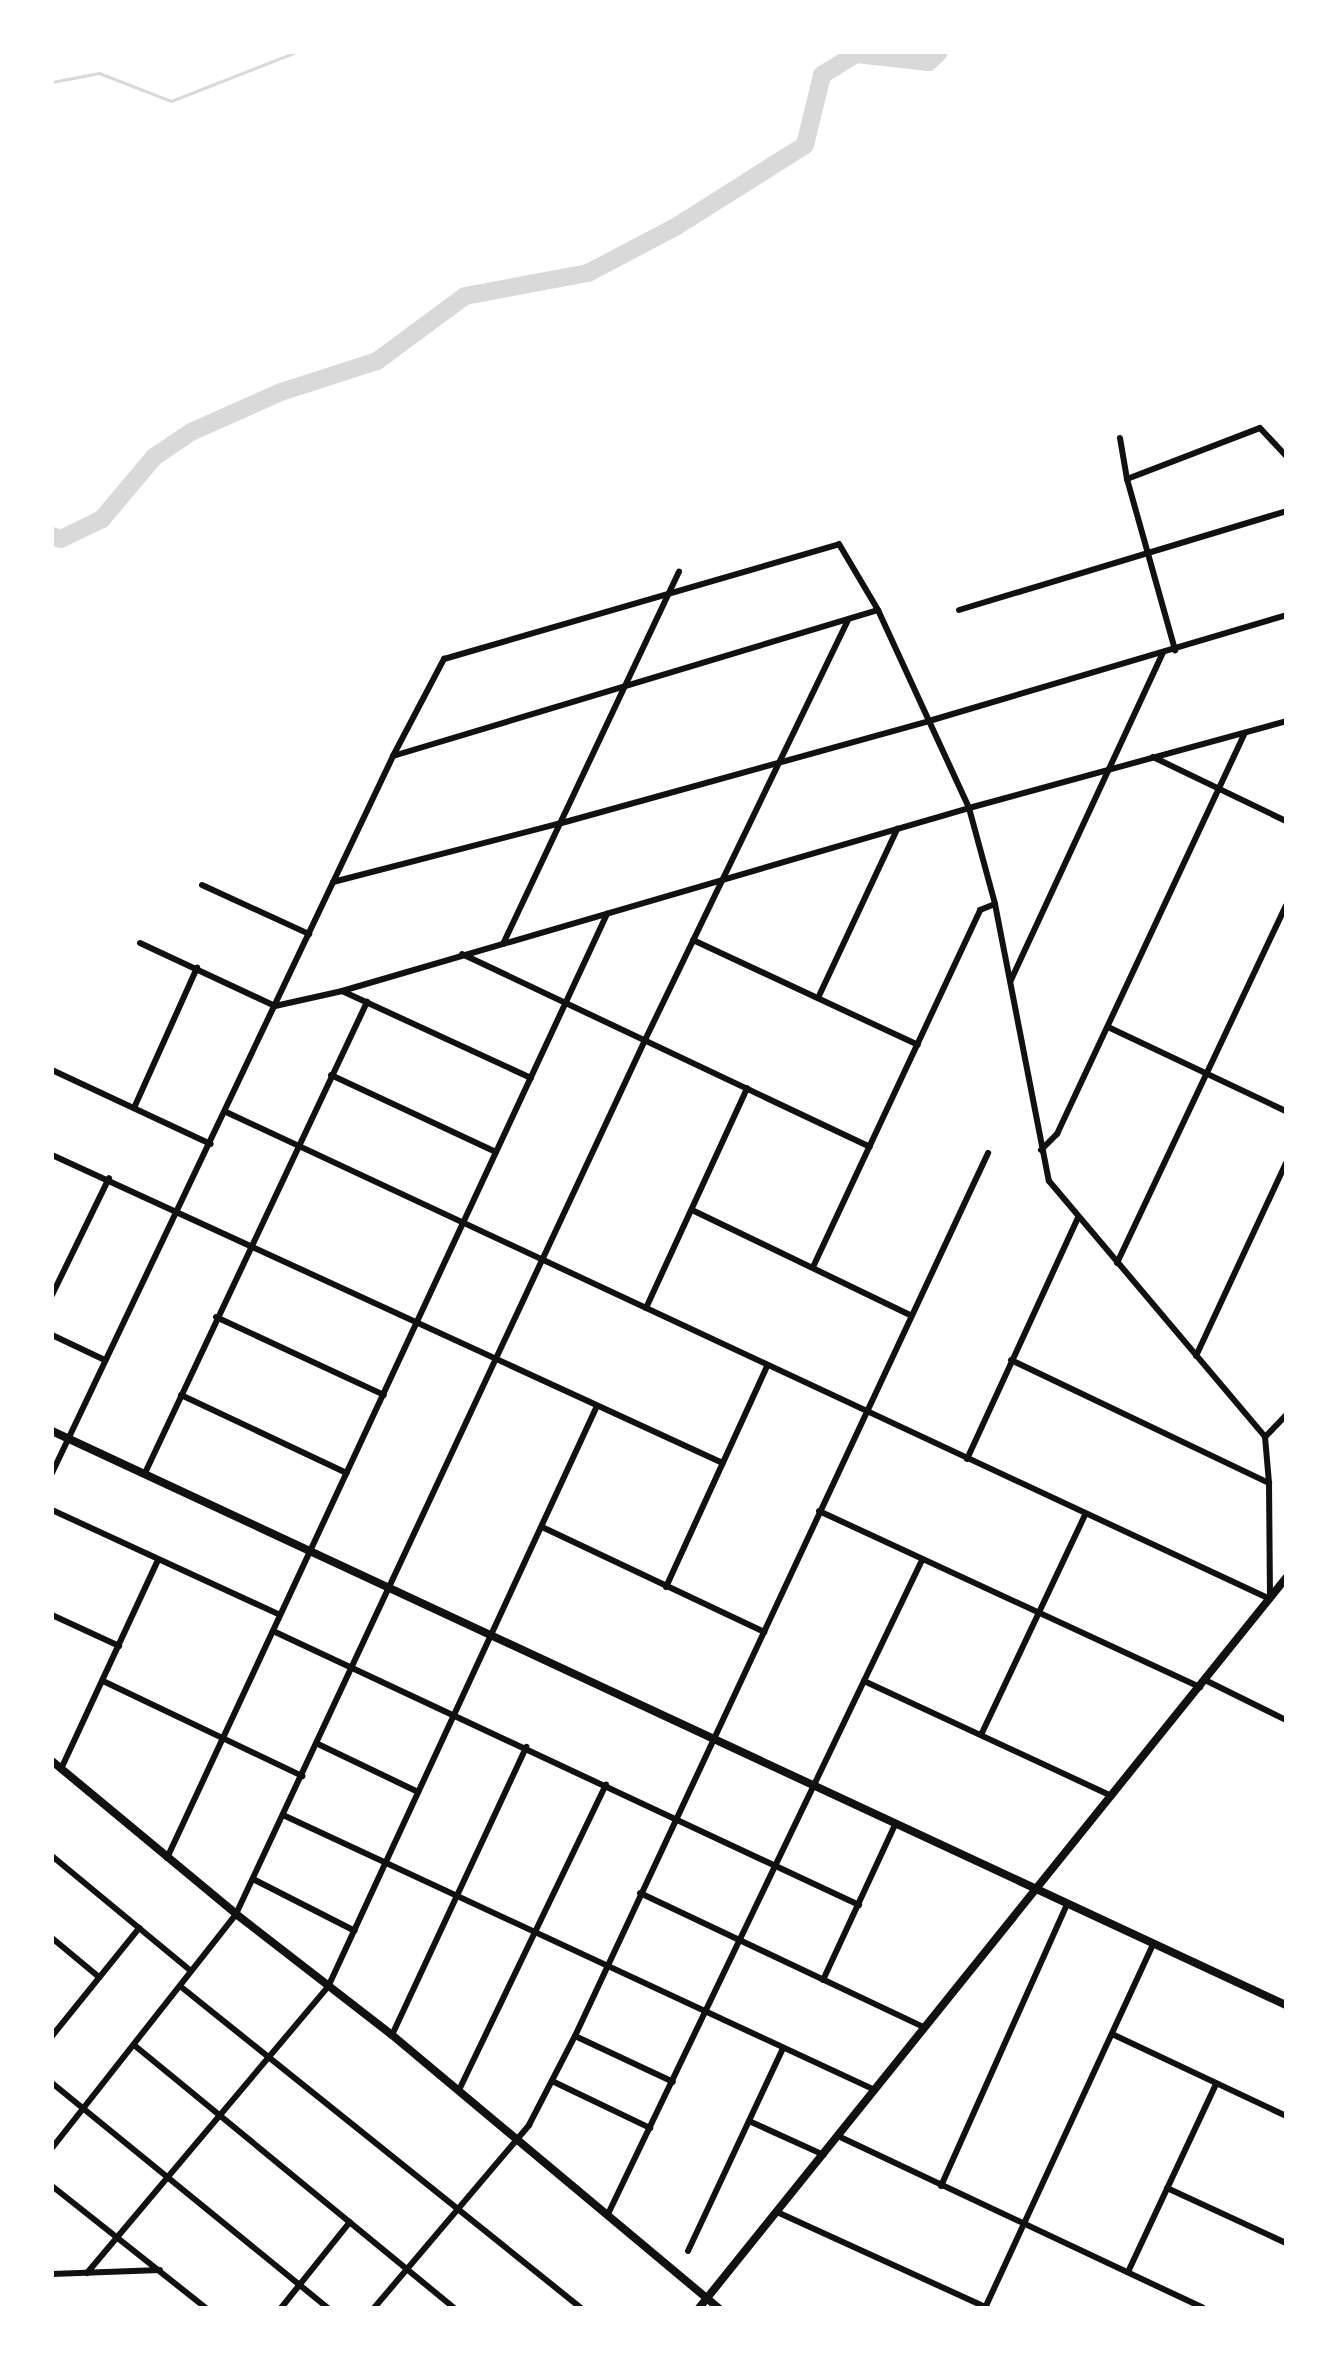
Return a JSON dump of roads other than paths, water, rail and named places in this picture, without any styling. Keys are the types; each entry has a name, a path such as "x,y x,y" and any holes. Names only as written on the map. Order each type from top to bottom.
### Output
{"street":[{"path":"1127,479 1260,428 1286,456"},
{"path":"1120,438 1127,479 1175,650"},
{"path":"959,610 1286,511"},
{"path":"52,1473 393,756 444,659 839,544 878,610 969,808 995,904 1049,1181 1265,1437 1269,1483 1270,1599"},
{"path":"503,944 679,571"},
{"path":"393,756 878,610"},
{"path":"333,882 780,763 1175,650 1286,615"},
{"path":"52,2148 236,1914 645,1040 848,620"},
{"path":"1011,980 1163,653"},
{"path":"140,943 275,1006 342,991 969,808 1286,721"},
{"path":"1041,1150 1057,1134 1245,733"},
{"path":"1153,757 1286,821"},
{"path":"818,998 897,829"},
{"path":"202,885 309,934"},
{"path":"813,1267 980,910 995,904"},
{"path":"1117,1263 1286,906"},
{"path":"167,1858 607,914"},
{"path":"693,940 918,1045"},
{"path":"462,954 870,1147"},
{"path":"134,1108 197,968"},
{"path":"342,991 531,1078"},
{"path":"145,1473 296,1146 367,1002"},
{"path":"1108,1027 1286,1111"},
{"path":"52,1070 211,1144"},
{"path":"331,1075 496,1152"},
{"path":"646,1308 747,1088"},
{"path":"226,1112 865,1413 1270,1599"},
{"path":"374,2308 515,2137 529,2125 575,2036 988,1153"},
{"path":"52,1155 109,1178 497,1361 723,1463"},
{"path":"1196,1356 1286,1163"},
{"path":"52,1295 109,1178"},
{"path":"692,1210 910,1315"},
{"path":"967,1459 1078,1218"},
{"path":"216,1317 384,1395"},
{"path":"52,1335 105,1360"},
{"path":"1011,1360 1269,1483"},
{"path":"666,1587 767,1366"},
{"path":"181,1395 347,1473"},
{"path":"87,2273 328,1987 597,1406"},
{"path":"1265,1437 1286,1415"},
{"path":"52,1431 389,1586 490,1636 815,1783 1286,2005"},
{"path":"52,1510 280,1615"},
{"path":"819,1511 1039,1614 1286,1720"},
{"path":"981,1735 1085,1515"},
{"path":"542,1527 764,1632"},
{"path":"61,1769 158,1560"},
{"path":"608,2214 922,1560"},
{"path":"699,2308 1286,1578"},
{"path":"52,1615 119,1646"},
{"path":"273,1631 677,1817 859,1905"},
{"path":"103,1681 302,1776"},
{"path":"864,1681 1112,1796"},
{"path":"318,1744 418,1792"},
{"path":"392,2035 526,1747"},
{"path":"52,1761 236,1914 392,2035 719,2308"},
{"path":"459,2090 606,1785"},
{"path":"283,1815 875,2090"},
{"path":"823,1980 896,1823"},
{"path":"52,1856 191,1971"},
{"path":"253,1879 355,1931"},
{"path":"640,1893 925,2028"},
{"path":"941,2186 1067,1904"},
{"path":"52,2036 139,1928"},
{"path":"52,1938 99,1977"},
{"path":"777,2212 986,2308 1153,1944"},
{"path":"180,1986 581,2308"},
{"path":"1112,2034 1286,2116"},
{"path":"575,2036 673,2082"},
{"path":"134,2045 454,2308"},
{"path":"688,2251 783,2048"},
{"path":"552,2081 650,2128"},
{"path":"52,2083 328,2308"},
{"path":"1128,2272 1216,2084"},
{"path":"749,2121 824,2155"},
{"path":"838,2136 1203,2308"},
{"path":"52,2186 206,2308"},
{"path":"1167,2188 1286,2242"},
{"path":"281,2308 350,2222"},
{"path":"52,2274 161,2270"}],"waterway":[{"path":"52,82 99,73 171,101 296,52"},
{"path":"52,536 61,539 102,519 154,457 191,432 281,392 377,361 465,296 588,273 677,226 805,145 822,75 856,54 929,62 939,52"}]}
